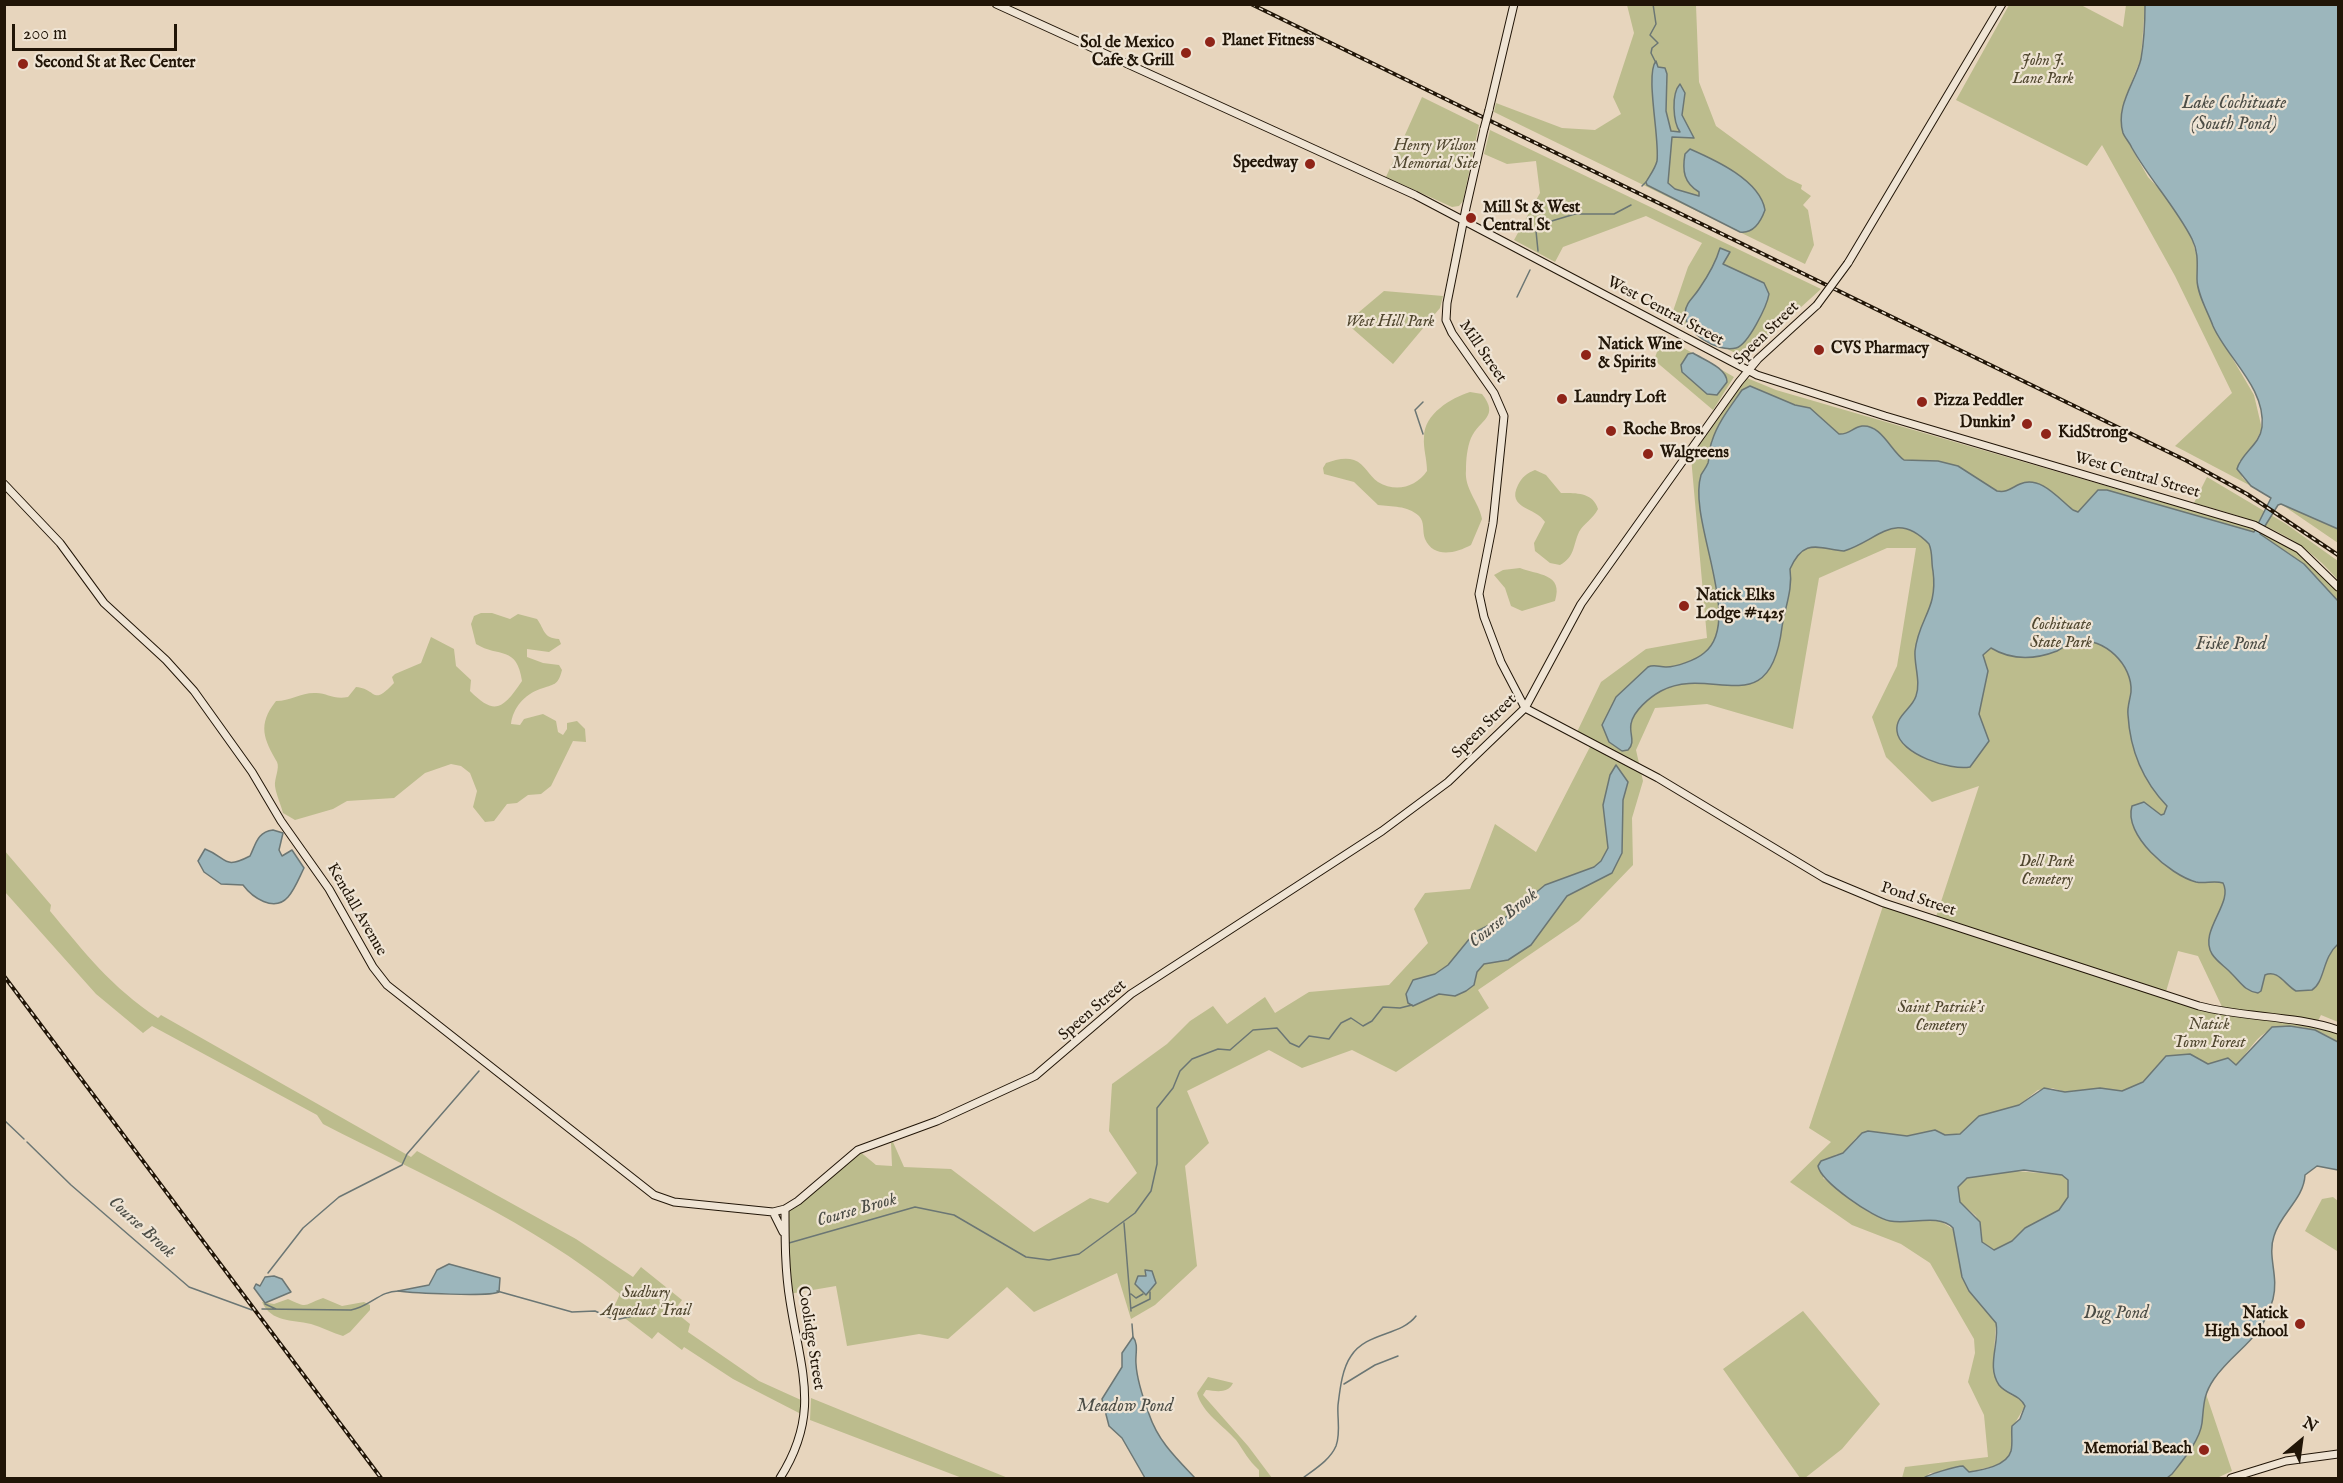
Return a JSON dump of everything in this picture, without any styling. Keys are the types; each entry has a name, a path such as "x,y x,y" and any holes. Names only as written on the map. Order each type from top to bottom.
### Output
{"street":[{"name":"West Central Street","path":"996,4 1464,220 1747,371 1884,416 2254,525 2306,555 2338,587"},
{"name":"Mill Street","path":"1514,4 1464,220 1446,320 1452,333 1497,399 1504,423 1493,523 1481,577 1479,601 1506,675 1525,708"},
{"name":"Speen Street","path":"785,1209 798,1201 858,1150 937,1121 1035,1076 1144,984 1373,837 1438,790 1525,708 1581,604 1747,371 1816,305 1848,263 2002,4"},
{"name":"Kendall Avenue","path":"4,484 60,543 104,603 166,660 194,692 252,772 281,821 330,890 373,966 387,985 654,1195 674,1202 773,1212 785,1209"},
{"name":"Pond Street","path":"1525,708 1676,788 1810,871 1872,899 2199,1006 2239,1015 2305,1021 2338,1030"},
{"name":"Coolidge Street","path":"780,1479 798,1444 806,1408 783,1232 785,1209"},
{"name":"Coolidge Street","path":"773,1212 783,1232"},
{"path":"2231,1479 2274,1464 2338,1454"}],"green space":[{"path":"1627,5 1696,5 1699,82 1716,126 1787,178 1802,185 1801,189 1811,196 1803,205 1808,210 1814,245 1805,264 1494,112 1496,103 1562,128 1595,130 1621,114 1613,97 1634,33"},
{"name":"John J. Lane Park","path":"2009,5 2081,5 2123,27 2126,5 2145,5 2141,58 2124,101 2123,133 2148,177 2167,197 2192,239 2198,261 2197,278 2204,302 2214,327 2254,395 2262,429 2252,448 2239,462 2242,477 2251,486 2175,446 2232,393 2175,276 2102,145 2087,166 1956,100"},
{"name":"Henry Wilson Memorial Site","path":"1422,97 1479,125 1463,201 1459,206 1452,207 1386,177"},
{"path":"1490,130 1821,289 1745,358 1670,320 1688,267 1702,243 1646,216 1563,247 1555,262 1514,240 1540,193 1536,161 1507,164 1484,154"},
{"name":"West Hill Park","path":"1384,291 1443,296 1440,308 1393,364 1346,323"},
{"path":"1663,336 1734,377 1713,410 1654,360"},
{"name":"Cochituate State Park","path":"1747,378 1776,390 2220,519 2261,528 2290,543 2338,587 2338,1022 2321,1015 2317,1023 2338,1030 2338,1042 2322,1033 2303,1027 2283,1027 2273,1029 2261,1036 2236,1065 2228,1058 2208,1064 2190,1054 2132,1088 2122,1091 2100,1088 2065,1092 2052,1088 2038,1090 2019,1105 1973,1122 1960,1134 1945,1135 1935,1130 1907,1136 1868,1131 1856,1138 1843,1153 1835,1155 1823,1178 1870,1213 1940,1221 1953,1229 1962,1277 1996,1323 1993,1368 2011,1395 2020,1398 2025,1406 2011,1430 2012,1447 2008,1458 1995,1466 1968,1472 1966,1469 1930,1473 1924,1478 1902,1478 1905,1467 1988,1457 1984,1415 1968,1382 1975,1353 1974,1339 1930,1263 1901,1244 1852,1225 1790,1182 1831,1142 1809,1128 1884,903 1935,920 1979,786 1932,802 1886,757 1872,717 1897,666 1916,548 1887,548 1819,578 1793,729 1707,704 1655,708 1636,750 1643,781 1632,818 1633,865 1579,921 1478,990 1489,1008 1396,1072 1352,1050 1302,1068 1269,1050 1187,1091 1209,1143 1185,1166 1197,1266 1155,1305 1131,1319 1117,1273 1034,1312 1007,1287 948,1339 919,1334 847,1346 836,1286 789,1294 785,1209 858,1150 876,1165 892,1166 891,1143 893,1142 904,1167 951,1169 1034,1232 1090,1198 1108,1203 1137,1173 1109,1131 1112,1084 1167,1044 1190,1021 1213,1006 1227,1024 1265,997 1275,1013 1309,992 1389,985 1428,943 1414,909 1425,893 1470,889 1495,824 1536,852 1593,741 1577,732 1601,682 1646,649 1707,638 1691,457","holes":["2178,951 2198,956 2224,1011 2165,995"]},
{"path":"1470,392 1482,394 1489,408 1487,418 1471,438 1467,454 1467,483 1482,519 1471,545 1452,552 1434,550 1425,539 1421,518 1414,512 1399,507 1378,505 1354,482 1324,474 1323,468 1326,463 1351,459 1361,464 1378,482 1385,485 1399,488 1417,481 1427,471 1424,441 1425,429 1429,421 1447,403"},
{"path":"1535,470 1546,475 1561,493 1588,496 1596,503 1598,509 1583,526 1573,550 1565,562 1560,565 1550,563 1535,551 1534,543 1545,522 1516,499 1515,493 1520,482"},
{"path":"2207,477 2286,524 2338,561 2338,580 2306,550 2290,539 2255,522 2194,503"},
{"path":"2281,504 2338,529 2338,543"},
{"path":"1520,568 1552,580 1557,592 1555,601 1522,611 1511,606 1505,588 1494,575 1503,570"},
{"path":"481,613 492,613 510,619 518,614 537,619 547,635 559,639 561,644 549,652 527,649 527,657 543,663 559,665 562,670 555,684 534,692 520,703 511,724 520,725 524,719 543,714 556,721 558,732 563,735 567,729 567,723 577,721 585,729 586,742 573,741 551,786 541,794 528,795 517,803 507,804 494,821 485,822 473,807 477,791 470,773 461,766 451,764 425,773 394,798 347,801 333,809 295,820 283,813 275,786 278,764 264,732 266,717 276,701 314,693 338,698 348,697 356,687 375,695 381,694 394,683 392,677 395,674 421,663 431,637 454,649 456,666 471,680 470,691 486,704 498,706 509,698 522,681 520,670 516,662 506,654 476,644 471,624 474,616"},
{"name":"Sudbury Aqueduct Trail","path":"4,850 51,905 50,911 87,955 112,982 141,1006 158,1018 161,1015 411,1157 417,1151 576,1239 633,1277 641,1267 682,1300 674,1311 690,1324 688,1332 759,1381 801,1400 801,1414 733,1379 684,1347 682,1350 658,1332 652,1339 613,1309 620,1294 551,1244 514,1222 323,1124 317,1115 152,1026 143,1033 96,994 5,892"},
{"path":"2016,1171 2062,1175 2068,1180 2068,1197 2059,1210 2025,1228 2012,1241 1994,1250 1982,1242 1981,1229 1976,1216 1960,1202 1958,1187 1967,1178"},
{"path":"2333,1197 2338,1201 2337,1251 2305,1231 2322,1199"},
{"path":"323,1298 342,1306 364,1302 370,1305 370,1310 350,1332 343,1336 311,1324 277,1317 266,1309 262,1302 274,1304 288,1299 306,1305"},
{"path":"1803,1311 1880,1404 1842,1449 1805,1478 1800,1478 1723,1369"},
{"path":"1208,1377 1233,1383 1228,1389 1206,1390 1203,1395 1248,1446 1272,1478 1259,1478 1259,1470 1236,1440 1204,1407 1197,1393"},
{"path":"2206,1394 2232,1471 2217,1478 2167,1478 2183,1460 2197,1437 2202,1422"},
{"path":"811,1398 1008,1478 962,1478 810,1420"}],"water":[{"name":"Fiske Pond","path":"2145,5 2338,5 2338,529 2281,504 2278,505 2260,534 2304,564 2338,601 2338,944 2329,956 2319,981 2312,990 2296,991 2274,974 2265,975 2261,991 2258,993 2244,986 2214,957 2209,945 2209,936 2224,899 2223,883 2196,882 2185,878 2162,863 2141,841 2131,817 2132,806 2144,802 2161,815 2164,814 2167,806 2151,786 2139,764 2129,728 2130,682 2122,663 2106,648 2097,643 2077,641 2048,654 2015,657 1991,648 1983,655 1988,671 1979,714 1989,741 1970,767 1961,768 1939,763 1916,754 1907,747 1900,739 1897,726 1916,696 1918,685 1915,651 1920,630 1931,604 1934,584 1929,544 1917,534 1906,529 1887,530 1844,551 1812,547 1806,549 1795,559 1790,569 1790,591 1775,657 1765,675 1752,683 1736,686 1700,683 1680,685 1661,691 1638,709 1632,719 1632,744 1628,750 1622,751 1609,742 1602,725 1616,697 1648,667 1670,667 1691,661 1704,653 1715,638 1719,618 1713,569 1701,518 1699,495 1701,475 1708,463 1711,444 1721,421 1742,390 1750,386 1795,405 1810,408 1839,434 1862,426 1875,429 1904,460 1938,461 1958,466 1997,491 2006,491 2027,482 2035,483 2048,489 2078,512 2098,490 2107,490 2254,532 2271,498 2251,486 2237,469 2242,458 2261,433 2262,413 2258,399 2252,386 2219,338 2203,303 2197,285 2197,254 2192,239 2123,133 2121,123 2124,104 2141,59"},
{"path":"1656,61 1658,67 1665,68 1667,74 1666,111 1671,131 1680,132 1674,108 1675,94 1680,84 1685,93 1682,115 1694,138 1672,137 1668,183 1675,189 1699,196 1699,192 1690,185 1685,176 1685,154 1690,149 1712,159 1746,180 1761,199 1765,210 1753,229 1740,232 1647,185 1646,182 1657,161 1652,93 1653,68"},
{"path":"1720,248 1730,252 1723,264 1764,283 1769,294 1761,316 1746,340 1736,348 1728,349 1703,340 1690,327 1685,313 1690,300 1709,274"},
{"path":"1693,353 1719,369 1726,377 1727,382 1717,395 1707,394 1682,372 1681,365 1688,354"},
{"path":"1616,765 1628,782 1623,800 1622,853 1612,873 1567,896 1531,945 1508,960 1484,964 1477,972 1474,985 1466,991 1455,996 1439,994 1413,1006 1408,1003 1406,994 1413,980 1435,974 1448,965 1475,932 1508,916 1545,885 1594,867 1601,861 1608,848 1603,805 1610,775"},
{"path":"273,830 283,833 279,850 282,856 292,850 304,868 293,890 282,902 276,904 264,902 243,885 221,884 204,872 198,861 205,849 226,861 241,860 250,856 260,836"},
{"name":"Dug Pond","path":"2290,1026 2315,1030 2338,1042 2338,1170 2317,1166 2305,1175 2301,1192 2281,1221 2274,1236 2272,1251 2275,1282 2268,1314 2255,1335 2222,1368 2210,1385 2205,1400 2201,1429 2195,1443 2181,1463 2167,1478 1924,1478 1960,1466 1969,1472 1980,1470 2005,1460 2011,1451 2012,1426 2020,1419 2025,1406 2020,1399 2002,1388 1995,1378 1993,1362 1996,1323 1969,1291 1962,1277 1953,1228 1940,1221 1932,1220 1890,1221 1872,1213 1828,1181 1818,1166 1821,1161 1843,1153 1862,1133 1868,1131 1907,1136 1935,1130 1945,1135 1960,1134 1979,1116 2019,1105 2044,1088 2065,1092 2100,1088 2122,1091 2143,1082 2166,1056 2190,1054 2208,1064 2228,1058 2236,1065 2272,1027","holes":["2024,1170 2062,1175 2068,1180 2068,1197 2059,1210 2025,1228 2012,1241 1994,1250 1982,1242 1980,1222 1960,1202 1958,1187 1967,1178"]},
{"path":"449,1264 500,1278 499,1292 434,1294 398,1291 429,1285 437,1270"},
{"path":"1145,1270 1152,1271 1156,1283 1146,1295 1135,1284 1138,1276 1146,1276"},
{"path":"274,1276 282,1279 291,1292 265,1303 254,1288 256,1284 260,1286 265,1277"},
{"name":"Meadow Pond","path":"1133,1337 1136,1346 1139,1383 1153,1424 1168,1449 1195,1478 1145,1478 1122,1438 1109,1426 1102,1399 1122,1367 1122,1353"}],"waterway":[{"path":"1653,4 1656,24 1650,35 1658,43 1652,48 1651,53 1656,63"},
{"path":"1642,186 1646,182"},
{"path":"1538,251 1536,231 1545,223 1575,214 1614,214 1631,205"},
{"path":"1517,297 1530,270"},
{"path":"1423,402 1415,410 1423,434"},
{"name":"Course Brook","path":"789,1243 915,1207 954,1215 1026,1257 1049,1260 1079,1254 1135,1213 1151,1191 1157,1164 1157,1108 1173,1088 1180,1071 1192,1059 1218,1049 1230,1050 1253,1030 1277,1028 1290,1043 1299,1047 1309,1036 1329,1039 1341,1023 1351,1018 1363,1026 1372,1021 1383,1007 1400,1008 1412,1005"},
{"path":"268,1273 303,1228 339,1197 402,1165 407,1154 479,1071"},
{"name":"Course Brook","path":"4,1120 24,1139"},
{"name":"Course Brook","path":"27,1142 71,1185 189,1287 252,1310"},
{"path":"1124,1223 1131,1311"},
{"name":"Course Brook","path":"262,1309 351,1310 364,1306 387,1293 400,1291"},
{"name":"Course Brook","path":"497,1291 572,1312 595,1311 615,1320 633,1316 641,1311"},
{"path":"1132,1308 1150,1299 1150,1292"},
{"path":"1131,1294 1136,1298 1143,1294"},
{"name":"Course Brook","path":"265,1304 276,1309"},
{"path":"1303,1478 1326,1460 1336,1446 1341,1386 1345,1367 1351,1356 1365,1342 1402,1327 1416,1316"},
{"path":"1132,1324 1133,1337"},
{"path":"1344,1384 1375,1365 1398,1356"}],"railway":[{"path":"1251,4 2187,461 2247,494 2338,555"},
{"path":"4,976 381,1478"}],"place":[{"name":"Planet Fitness","path":"1210,42"},
{"name":"Sol de Mexico Cafe & Grill","path":"1186,53"},
{"name":"Second St at Rec Center","path":"23,64"},
{"name":"Speedway","path":"1310,164"},
{"name":"Mill St & West Central St","path":"1471,218"},
{"name":"CVS Pharmacy","path":"1819,350"},
{"name":"Natick Wine & Spirits","path":"1586,355"},
{"name":"Laundry Loft","path":"1562,399"},
{"name":"Pizza Peddler","path":"1922,402"},
{"name":"Dunkin'","path":"2027,424"},
{"name":"Roche Bros.","path":"1611,431"},
{"name":"KidStrong","path":"2046,434"},
{"name":"Walgreens","path":"1648,454"},
{"name":"Natick Elks Lodge #1425","path":"1684,606"},
{"name":"Natick High School","path":"2300,1324"},
{"name":"Memorial Beach","path":"2204,1450"}],"water label":[{"name":"Lake Cochituate (South Pond)","path":"2234,114"}],"park label":[{"name":"Dell Park Cemetery","path":"2047,872"},
{"name":"Saint Patrick's Cemetery","path":"1941,1018"},
{"name":"Natick Town Forest","path":"2209,1035"}]}
